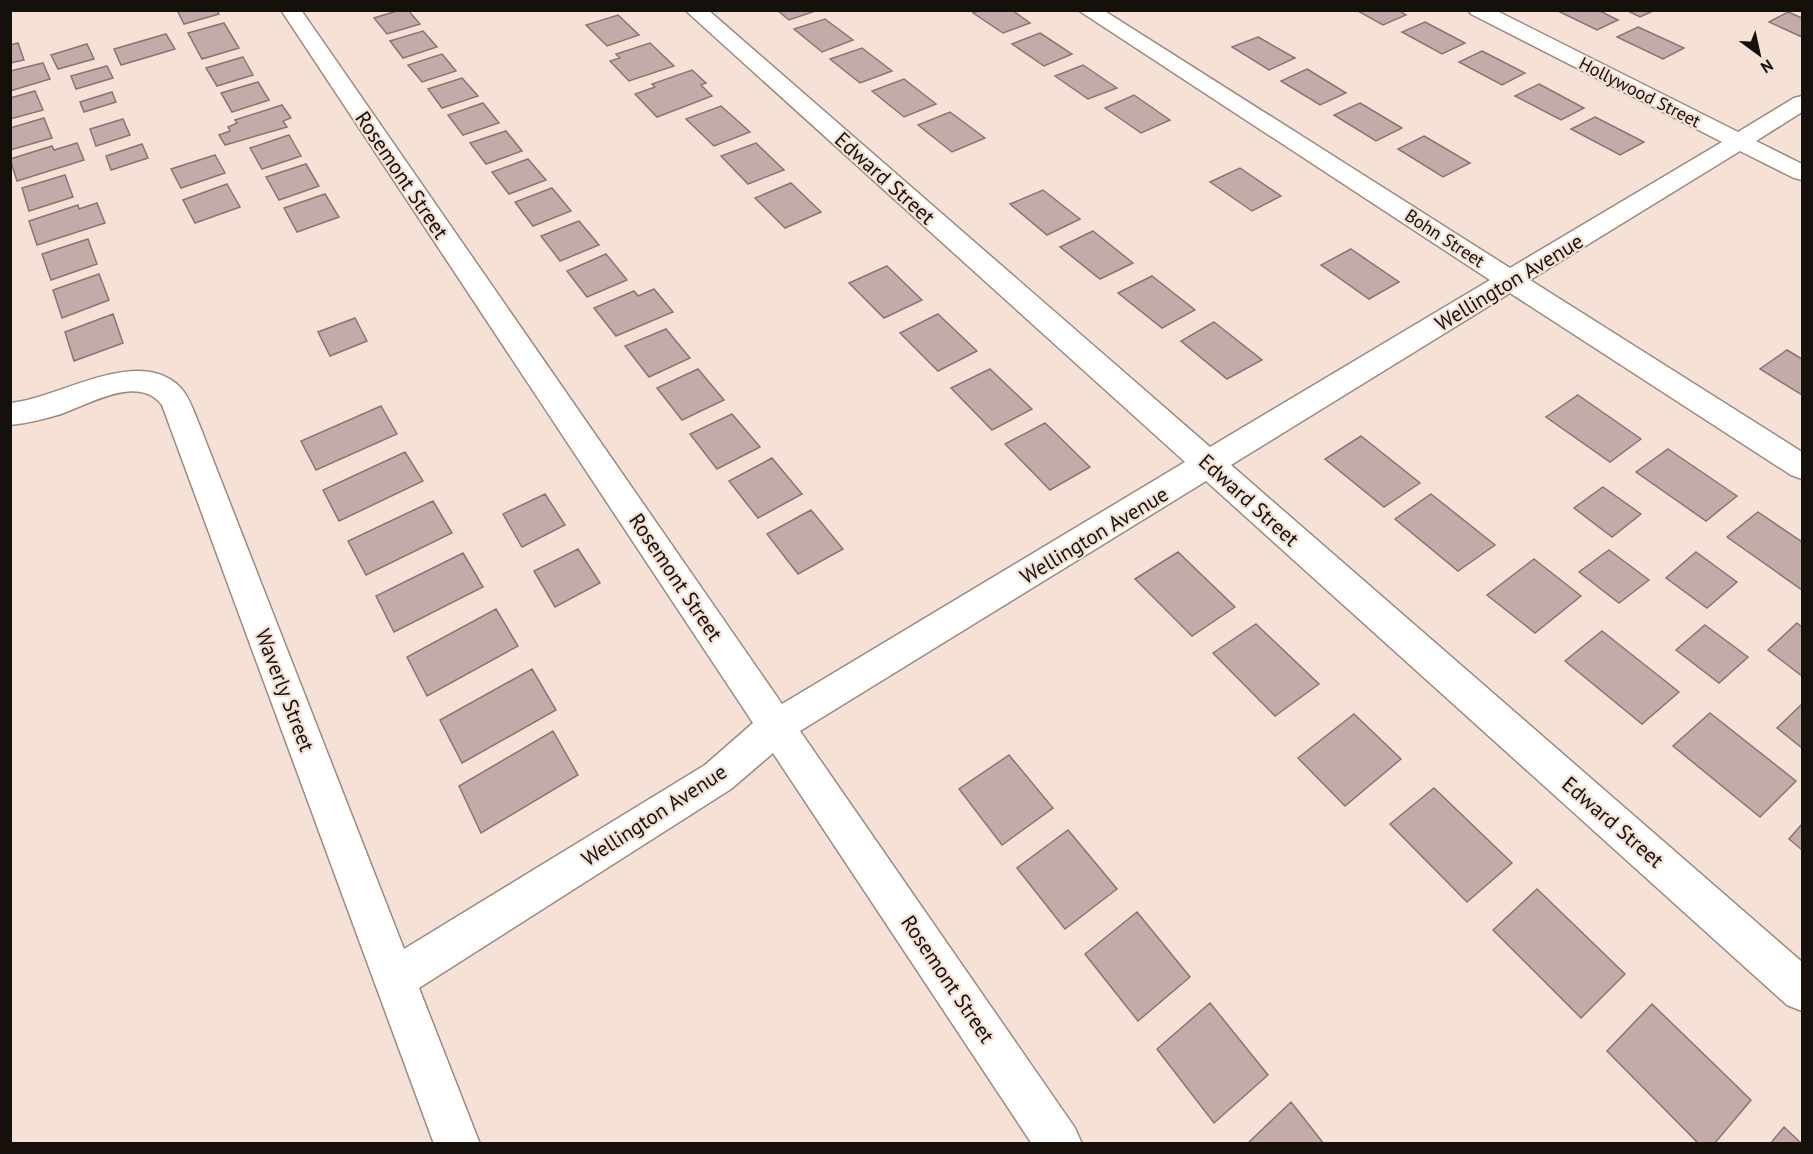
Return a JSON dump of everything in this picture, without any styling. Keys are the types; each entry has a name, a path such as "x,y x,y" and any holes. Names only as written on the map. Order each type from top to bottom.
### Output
{"street":[{"name":"Rosemont Street","path":"291,10 1059,1143"},
{"name":"Edward Street","path":"695,10 1803,990"},
{"name":"Bohn Street","path":"1088,10 1803,467"},
{"name":"Hollywood Street","path":"1478,10 1803,173"},
{"name":"Wellington Avenue","path":"393,979 718,777 777,726 1803,103"},
{"name":"Waverly Street","path":"10,414 50,406 112,384 137,381 155,385 169,393 197,458 457,1143"}],"building":[{"path":"177,10 217,10 219,14 184,24"},
{"path":"400,10 408,10 420,24 387,34 374,18"},
{"path":"777,10 818,10 789,20"},
{"path":"980,10 1012,10 1030,23 1003,33 973,13"},
{"path":"1356,10 1398,10 1406,15 1383,25"},
{"path":"1556,10 1598,10 1618,20 1597,30"},
{"path":"1626,10 1655,10 1640,17"},
{"path":"1788,12 1802,18 1802,37 1769,22"},
{"path":"618,15 639,35 607,46 586,25"},
{"path":"825,19 853,40 822,52 794,29"},
{"path":"1425,22 1465,43 1442,54 1402,32"},
{"path":"224,23 239,48 202,59 188,33"},
{"path":"1638,27 1684,48 1663,59 1617,37"},
{"path":"423,31 437,47 403,58 390,41"},
{"path":"1040,33 1072,54 1044,66 1012,44"},
{"path":"166,34 175,49 121,65 114,49"},
{"path":"1258,37 1295,58 1269,70 1232,47"},
{"path":"18,43 24,60 10,63 10,45"},
{"path":"650,43 674,66 629,81 610,61 620,58 616,54"},
{"path":"87,44 94,59 58,69 51,55"},
{"path":"862,48 892,71 860,83 830,59"},
{"path":"1482,51 1525,73 1502,85 1459,62"},
{"path":"442,54 456,71 422,82 408,65"},
{"path":"243,57 253,75 217,86 206,68"},
{"path":"43,63 50,79 10,91 10,71"},
{"path":"1083,65 1117,88 1088,99 1055,76"},
{"path":"107,66 113,78 76,89 71,76"},
{"path":"1307,69 1346,93 1320,105 1281,81"},
{"path":"692,70 706,83 701,85 712,96 657,117 635,94 655,87 652,84"},
{"path":"462,78 478,96 442,108 428,89"},
{"path":"904,79 936,104 904,117 872,91"},
{"path":"258,82 269,100 232,112 221,93"},
{"path":"1539,84 1584,108 1561,120 1515,96"},
{"path":"35,91 43,110 10,119 10,98"},
{"path":"112,92 116,102 84,112 80,102"},
{"path":"1134,95 1170,120 1141,133 1105,108"},
{"path":"483,103 499,123 463,135 448,115"},
{"path":"1360,103 1402,128 1376,141 1334,115"},
{"path":"282,105 291,118 283,121 287,127 225,145 219,135 230,131 228,127 237,123 235,120"},
{"path":"721,106 750,132 714,146 686,119"},
{"path":"950,112 985,138 952,152 918,125"},
{"path":"1595,117 1644,142 1620,155 1571,129"},
{"path":"44,118 52,138 10,150 10,128"},
{"path":"123,119 130,135 96,146 90,129"},
{"path":"506,131 522,151 486,164 470,143"},
{"path":"289,135 301,156 262,169 250,148"},
{"path":"1424,136 1470,163 1443,177 1398,149"},
{"path":"77,143 84,160 17,181 10,159 52,146 54,150"},
{"path":"756,143 784,170 748,184 721,156"},
{"path":"142,144 148,158 111,170 106,156"},
{"path":"215,155 225,173 181,188 171,169"},
{"path":"528,159 546,180 509,194 492,172"},
{"path":"306,164 319,186 279,200 266,177"},
{"path":"1240,168 1281,196 1252,211 1210,182"},
{"path":"65,175 73,197 29,211 22,188"},
{"path":"791,183 821,212 785,228 755,198"},
{"path":"227,184 240,207 195,223 183,200"},
{"path":"552,188 571,211 533,226 515,202"},
{"path":"1043,190 1080,219 1047,235 1010,204"},
{"path":"325,194 339,217 297,232 284,208"},
{"path":"97,203 105,223 37,245 29,221 78,205 79,209"},
{"path":"579,221 599,245 560,261 541,236"},
{"path":"1093,231 1133,263 1100,279 1060,247"},
{"path":"88,239 97,264 51,280 42,254"},
{"path":"1351,249 1399,282 1369,299 1321,265"},
{"path":"606,254 627,280 587,297 567,271"},
{"path":"887,266 922,300 884,318 849,283"},
{"path":"99,274 109,300 62,318 53,290"},
{"path":"1152,276 1195,310 1162,328 1118,293"},
{"path":"654,289 673,312 616,336 594,308 634,291 638,296"},
{"path":"113,314 123,343 74,361 65,332"},
{"path":"938,314 977,351 938,371 900,333"},
{"path":"355,318 367,341 330,356 318,332"},
{"path":"1214,322 1262,360 1227,379 1181,341"},
{"path":"666,329 690,358 649,377 625,346"},
{"path":"1787,350 1802,359 1802,395 1760,369"},
{"path":"698,369 724,400 682,420 657,388"},
{"path":"990,369 1032,409 992,430 951,388"},
{"path":"1578,395 1641,439 1610,462 1546,417"},
{"path":"381,406 397,434 316,470 301,441"},
{"path":"732,414 760,447 717,469 690,434"},
{"path":"1045,423 1090,467 1050,490 1005,444"},
{"path":"1361,436 1420,483 1384,507 1325,459"},
{"path":"1668,449 1737,496 1706,521 1636,472"},
{"path":"405,452 423,481 339,521 323,490"},
{"path":"772,458 802,494 758,518 729,481"},
{"path":"1603,487 1641,514 1612,537 1574,508"},
{"path":"545,494 565,525 522,547 503,514"},
{"path":"1431,494 1495,545 1458,571 1395,519"},
{"path":"433,501 452,533 366,575 348,541"},
{"path":"811,510 843,549 798,574 767,534"},
{"path":"1758,512 1802,542 1802,590 1727,537"},
{"path":"578,549 600,583 555,607 534,571"},
{"path":"1609,550 1649,580 1619,603 1579,572"},
{"path":"1178,552 1235,607 1192,636 1135,579"},
{"path":"1696,552 1737,582 1707,608 1666,578"},
{"path":"463,553 483,587 394,632 376,596"},
{"path":"1534,559 1581,596 1535,633 1487,595"},
{"path":"496,609 518,646 427,696 407,657"},
{"path":"1797,623 1802,627 1802,676 1768,650"},
{"path":"1256,624 1319,684 1275,716 1213,653"},
{"path":"1705,625 1748,657 1719,683 1676,650"},
{"path":"1602,631 1679,692 1642,724 1565,661"},
{"path":"532,669 556,710 462,763 440,720"},
{"path":"1802,704 1802,748 1777,728"},
{"path":"1710,713 1796,781 1760,817 1673,746"},
{"path":"1354,714 1401,759 1345,806 1298,758"},
{"path":"553,731 578,775 481,833 459,786"},
{"path":"1009,755 1053,808 1002,845 959,789"},
{"path":"1434,788 1512,863 1467,902 1390,824"},
{"path":"1802,824 1802,850 1789,839"},
{"path":"1068,830 1117,889 1065,929 1017,868"},
{"path":"1537,889 1625,974 1581,1018 1493,930"},
{"path":"1137,912 1190,977 1138,1021 1085,954"},
{"path":"1210,1003 1268,1075 1214,1123 1157,1049"},
{"path":"1652,1004 1751,1100 1714,1144 1699,1144 1607,1051"},
{"path":"1291,1102 1324,1144 1247,1144"},
{"path":"1784,1127 1802,1144 1770,1144"}]}
